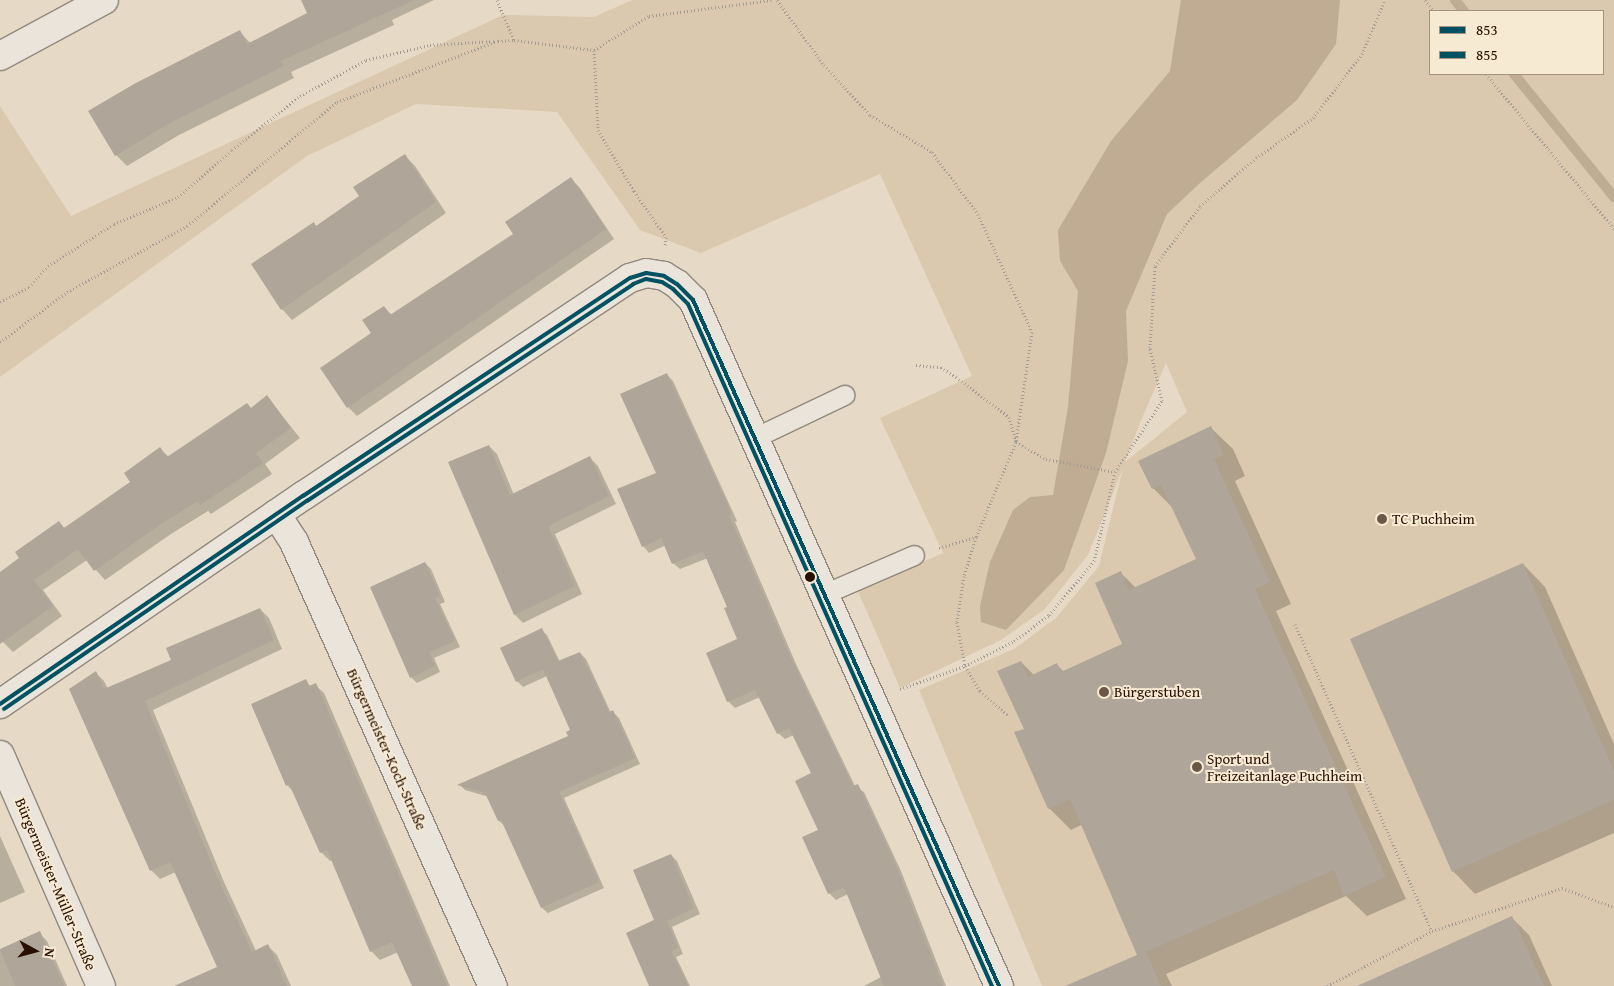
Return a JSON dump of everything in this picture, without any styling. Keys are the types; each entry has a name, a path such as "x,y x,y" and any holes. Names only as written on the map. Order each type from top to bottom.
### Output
{"street":[{"path":"0,56 104,0"},
{"path":"0,704 276,514 630,278 646,273 664,276 678,284 693,300 756,437 999,986"},
{"name":"Bürgermeister-Koch-Straße","path":"276,514 294,542 493,986"},
{"name":"Bürgermeister-Müller-Straße","path":"0,755 101,986"}],"lane":[{"path":"756,437 844,396"},
{"path":"824,594 914,555"}],"path":[{"path":"497,0 514,40"},
{"path":"0,302 28,287 48,266 114,224 178,197 232,150 300,96 366,60 430,44 514,40 594,50 649,16 772,0"},
{"path":"777,0 824,65 870,115 932,152 978,214 1032,332 1016,442 976,537 964,576 956,622 964,666 980,691 1008,715"},
{"path":"872,702 904,687 964,666 1014,641 1049,615 1094,561 1115,472 1162,401 1150,348 1154,266 1200,206 1256,158 1313,118 1362,54 1385,0"},
{"path":"1425,0 1433,10"},
{"path":"0,342 68,292 187,226 337,102 498,41"},
{"path":"594,50 598,130 634,191 666,237 664,276"},
{"path":"1487,75 1614,229"},
{"path":"916,365 941,367 1009,417 1016,442 1046,459 1115,472"},
{"path":"914,555 976,537"},
{"path":"1295,624 1432,930"},
{"path":"1327,986 1432,930 1562,888 1614,908"}],"shaded area":[{"path":"632,0 1614,0 1614,986 1042,986 919,690 1014,649 1056,618 1099,566 1123,468 1088,555 1045,609 1001,640 900,688 858,591 943,553 880,418 972,376 880,174 701,253 640,230 557,112 416,104 307,156 0,377 0,106 71,216 503,15 594,17","holes":["1166,363 1187,412 1125,462"]},
{"path":"1181,0 1340,0 1336,44 1297,100 1200,183 1167,214 1126,311 1128,361 1106,453 1064,570 1006,630 981,622 980,606 990,562 1013,510 1030,497 1053,495 1068,407 1078,291 1060,261 1058,230 1111,141 1170,71"}],"building":[{"path":"301,0 414,0 281,61 284,66 168,124 115,156 88,111 134,84 240,30 247,44 307,13"},
{"path":"405,154 436,202 281,310 251,264 314,222 316,226 359,196 353,187"},
{"path":"571,177 606,229 347,408 320,368 371,333 362,320 384,306 390,315 513,234 505,222"},
{"path":"667,373 732,514 729,515 790,656 853,786 858,784 895,863 943,986 884,986 844,887 828,894 802,837 818,830 795,781 811,773 789,728 777,734 755,690 727,702 706,653 737,639 724,608 727,607 703,551 672,564 661,538 642,547 617,489 656,473 620,394"},
{"path":"267,395 291,428 256,453 263,463 200,505 198,501 161,524 94,571 78,549 34,580 53,606 0,644 0,572 19,558 15,552 59,521 64,528 130,482 124,473 160,447 167,457 247,403 251,408"},
{"name":"Sport und Freizeitanlage Puchheim","path":"1211,426 1224,455 1214,459 1270,582 1255,589 1386,877 1344,896 1334,870 1141,954 1146,952 1161,986 1065,986 1137,955 1070,799 1048,809 1014,732 1024,729 997,671 1021,661 1028,677 1057,663 1061,672 1122,644 1095,583 1121,571 1129,590 1196,559 1161,485 1152,489 1138,461"},
{"path":"489,445 510,495 590,456 609,496 548,526 575,586 514,615 448,462"},
{"path":"425,562 440,596 435,598 455,641 429,652 435,666 410,678 370,587"},
{"path":"1523,563 1614,771 1614,800 1452,872 1350,639"},
{"path":"260,608 274,640 145,701 215,872 252,952 268,944 287,986 174,986 217,967 170,862 150,871 69,689 96,671 104,689 171,660 166,648"},
{"path":"542,628 558,661 580,652 609,712 613,710 635,758 559,792 599,882 541,908 501,820 498,821 485,793 457,785 568,736 566,732 570,730 543,669 516,682 500,648"},
{"path":"306,679 309,686 316,683 447,986 412,986 392,942 370,952 327,850 320,853 289,784 286,786 251,704"},
{"path":"671,854 694,908 667,921 678,948 671,951 688,986 649,986 626,933 654,920 633,870"},
{"path":"1512,916 1544,986 1357,986"},
{"path":"40,931 64,986 15,986 0,949"}],"waterway":[{"path":"1455,0 1463,10"},
{"path":"1515,75 1614,197"}],"transit line":[{"name":"853","path":"0,704 303,496 630,278 646,273 664,276 677,284 693,300 999,986"},
{"name":"855","path":"4,709 307,501 633,284 646,279 662,282 673,289 688,304 992,986"}],"place":[{"name":"TC Puchheim","path":"1382,519"},
{"name":"Bürgerstuben","path":"1104,692"},
{"name":"Sport und Freizeitanlage Puchheim","path":"1197,767"}]}
